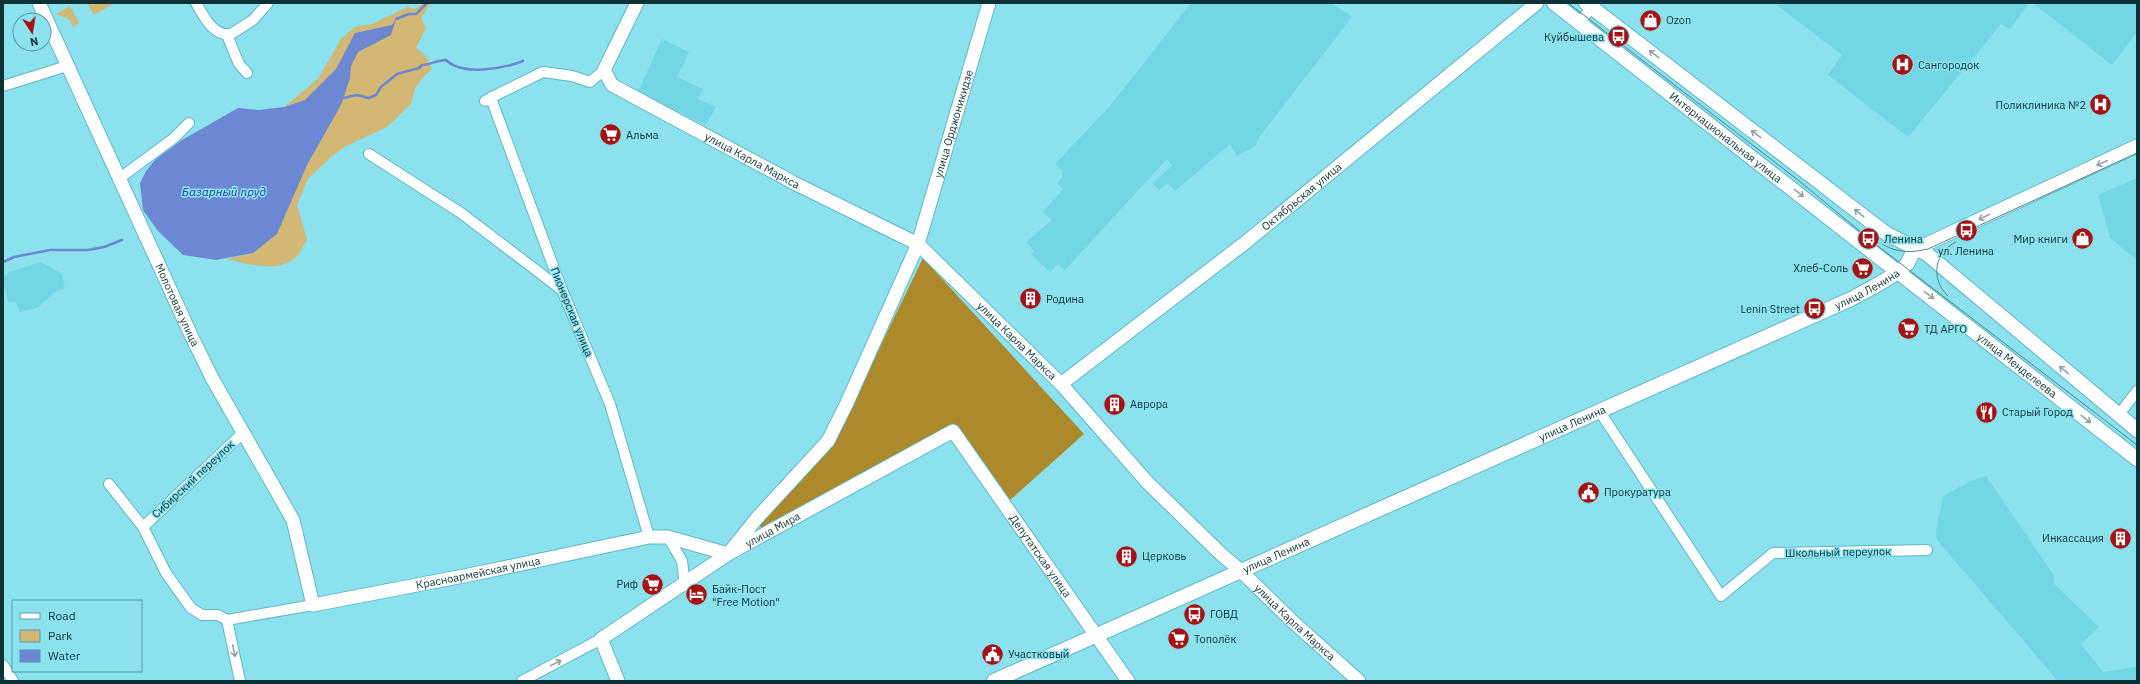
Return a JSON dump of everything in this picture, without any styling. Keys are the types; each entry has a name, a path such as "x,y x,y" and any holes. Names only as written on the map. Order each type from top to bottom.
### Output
{"main road":[{"name":"Интернациональная улица","path":"1554,3 1898,272"},
{"name":"Интернациональная улица","path":"1591,5 1875,225 1887,234 1916,249"},
{"name":"улица Ленина","path":"994,681 1240,570 1600,412 1852,299 1898,272 1907,264 1911,252 1916,249"},
{"path":"1916,249 1927,254 2137,430"},
{"name":"улица Менделеева","path":"1898,272 2137,459"}],"street":[{"name":"Молотовая улица","path":"39,3 212,378 293,520 313,605"},
{"path":"196,3 214,30 227,35 253,20 268,3"},
{"path":"604,70 637,3"},
{"name":"улица Орджоникидзе","path":"728,554 757,518 828,440 846,405 918,244 989,3"},
{"name":"Октябрьская улица","path":"1060,384 1246,242 1537,3"},
{"path":"1580,22 1591,5"},
{"path":"227,35 240,64 247,72"},
{"path":"3,86 68,66"},
{"name":"улица Карла Маркса","path":"604,70 612,85 763,167 918,244 1060,384 1148,483 1291,620 1359,681"},
{"name":"Пионерская улица","path":"604,70 590,82 572,76 543,72 488,99 492,101 562,290 610,404 649,538"},
{"path":"120,178 174,138 189,123"},
{"path":"1916,249 2137,146"},
{"path":"369,154 461,213 562,290"},
{"path":"2124,408 2137,391"},
{"name":"Школьный переулок","path":"1600,412 1721,596 1773,553 1927,550"},
{"name":"Сибирский переулок","path":"142,527 244,432"},
{"name":"улица Мира","path":"601,639 685,585 728,554 953,432"},
{"name":"Депутатская улица","path":"953,432 1128,681"},
{"path":"108,484 142,527 166,573 192,608 202,615 218,615 227,620 240,681"},
{"path":"668,537 682,561 685,585"},
{"name":"Красноармейская улица","path":"227,620 474,574 649,538 668,537 728,554"},
{"path":"522,681 601,639 618,681"},
{"path":"3,665 13,681"}],"shaded area":[{"path":"1191,3 1332,3 1352,17 1260,136 1255,146 1237,156 1230,144 1175,191 1168,183 1159,190 1152,183 1172,166 1167,159 1065,270 1058,264 1050,272 1031,254 1034,251 1026,242 1052,220 1043,212 1063,189 1057,183 1062,177 1062,170 1055,164 1110,106"},
{"name":"Сангородок","path":"1774,3 2029,3 2010,29 2001,24 1908,137 1828,75 1842,55"},
{"path":"2033,3 2137,3 2137,32 2112,65"},
{"path":"662,39 689,52 677,77 703,89 698,99 716,107 706,125 638,92"},
{"path":"2137,178 2137,260 2110,238 2098,195"},
{"path":"923,258 1084,434 1009,501 954,424 764,532 757,522 834,442"},
{"path":"41,262 62,274 65,288 56,291 37,308 20,312 16,302 8,302 3,279 9,272"},
{"path":"1986,476 2053,574 2054,584 2099,627 2081,644 2103,672 2137,667 2137,681 2058,681 1937,540 1936,531 1943,496 1969,482"}],"green space":[{"path":"87,3 115,3 94,15"},
{"path":"423,3 431,3 421,18 426,28 416,48 426,56 432,69 424,76 415,89 411,104 387,127 346,146 331,157 308,179 297,205 307,240 295,258 288,263 270,266 251,265 226,259 253,253 341,105 336,69 305,100 284,107 318,79 341,39 355,27 372,24 408,7 415,9"},
{"path":"70,6 79,23 73,27 69,19 56,14"}],"water":[{"name":"Базарный пруд","path":"396,19 391,35 358,52 351,66 350,78 341,105 307,165 277,234 253,253 216,260 183,255 158,231 143,210 140,183 146,171 156,159 182,140 238,108 259,110 284,107 305,100 336,69 355,33 392,25"}],"waterway":[{"path":"396,19 409,14 416,14 427,3"},
{"path":"343,98 357,95 369,98 376,95 381,87 397,74 419,68 422,65 440,61 446,60 453,65 462,68 483,70 523,61"},
{"path":"3,262 14,257 50,250 88,250 104,247 122,240"}],"tram line":[{"path":"1568,3 1798,180 1879,247 2137,445"},
{"path":"1882,244 1899,251 1928,249 2137,153"},
{"path":"1948,296 1942,289 1939,282 1937,267 1939,259 1943,253 1956,242"}],"place":[{"name":"Ozon","path":"1651,20"},
{"name":"Куйбышева","path":"1619,37"},
{"name":"Сангородок","path":"1902,65"},
{"name":"Поликлиника №2","path":"2101,105"},
{"name":"Альма","path":"611,135"},
{"name":"ул. Ленина","path":"1966,231"},
{"name":"Ленина","path":"1869,239"},
{"name":"Мир книги","path":"2083,239"},
{"name":"Хлеб-Соль","path":"1863,268"},
{"name":"Родина","path":"1030,299"},
{"name":"Lenin Street","path":"1815,309"},
{"name":"ТД АРГО","path":"1908,329"},
{"name":"Аврора","path":"1114,404"},
{"name":"Старый Город","path":"1987,412"},
{"name":"Прокуратура","path":"1588,492"},
{"name":"Инкассация","path":"2120,538"},
{"name":"Церковь","path":"1127,556"},
{"name":"Риф","path":"653,584"},
{"name":"Байк-Пост \"Free Motion\"","path":"696,595"},
{"name":"ГОВД","path":"1194,614"},
{"name":"Тополёк","path":"1179,639"},
{"name":"Участковый","path":"993,654"}]}
